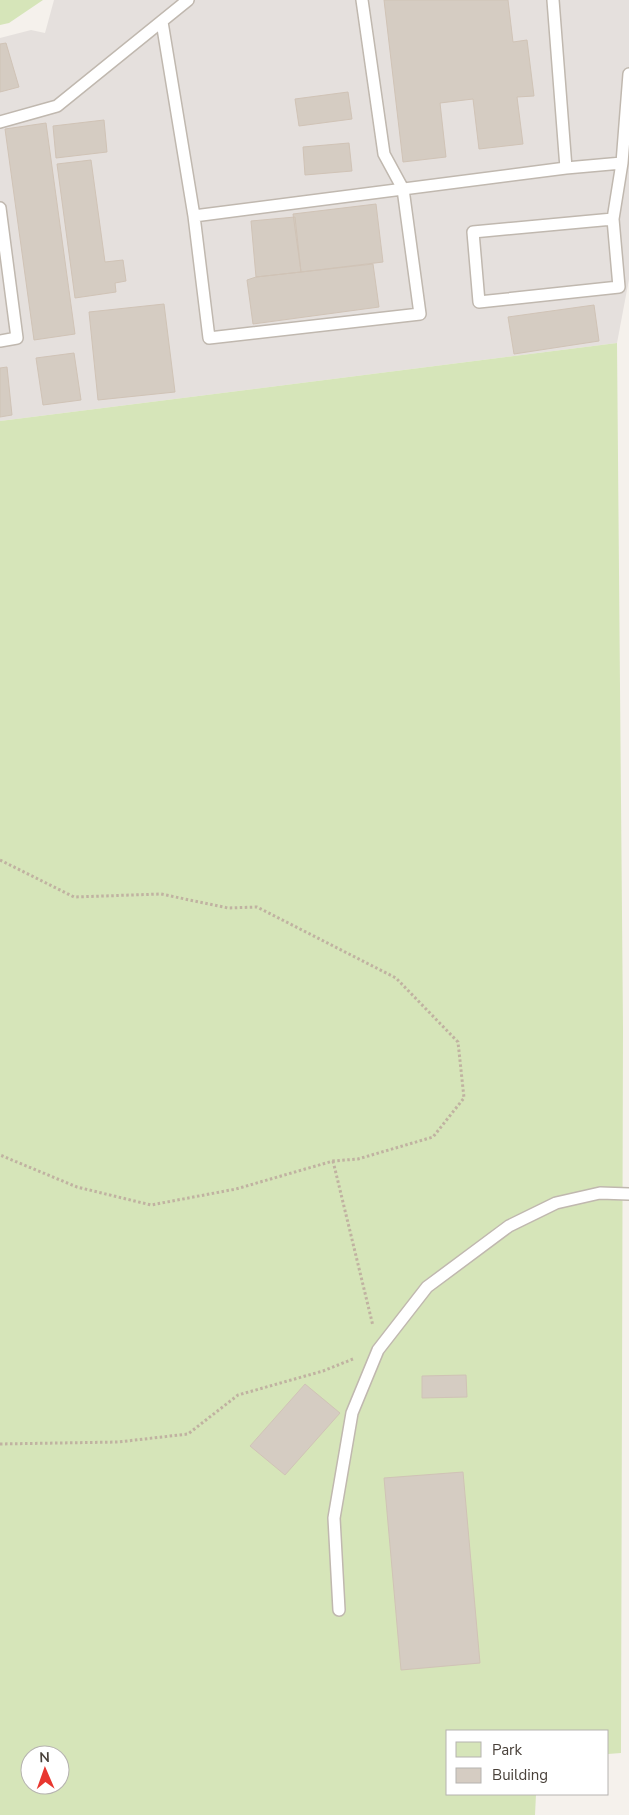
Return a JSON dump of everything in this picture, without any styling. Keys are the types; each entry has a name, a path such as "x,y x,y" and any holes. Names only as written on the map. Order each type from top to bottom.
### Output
{"lane":[{"path":"0,122 57,106 188,0"},
{"path":"162,22 194,216 209,338 420,314 403,189 384,154 362,0"},
{"path":"553,0 566,168"},
{"path":"613,219 473,232 479,302 619,287 613,219 622,163 629,74"},
{"path":"194,216 566,168 622,163"},
{"path":"0,208 17,338 0,341"},
{"path":"339,1610 334,1518 352,1413 378,1350 427,1287 509,1226 556,1204 600,1193 629,1194"}],"path":[{"path":"0,860 74,897 162,894 228,908 257,907 396,978 458,1042 464,1098 434,1137 358,1159 333,1161 236,1189 151,1205 77,1187 0,1155"},
{"path":"0,1444 118,1442 188,1434 238,1395 322,1371 378,1350 333,1161"}],"shaded area":[{"path":"54,0 629,0 629,279 617,343 0,421 0,38 31,30 45,33"}],"green space":[{"path":"0,0 43,0 9,23 0,25"},
{"path":"617,343 623,1028 621,1753 609,1754 609,1730 446,1730 446,1795 536,1795 535,1815 0,1815 0,421"}],"building":[{"path":"384,0 508,0 513,42 527,40 534,96 517,97 523,144 479,149 473,99 440,103 446,157 403,162"},
{"path":"6,43 19,87 0,92 0,44"},
{"path":"348,92 352,119 299,126 295,99"},
{"path":"104,120 107,152 56,158 53,126"},
{"path":"46,123 75,334 34,340 5,129"},
{"path":"349,143 352,171 305,175 303,147"},
{"path":"91,160 105,262 123,260 126,281 115,283 116,292 75,298 57,164"},
{"path":"376,204 383,262 301,272 293,214"},
{"path":"295,217 301,272 256,277 251,221"},
{"path":"373,264 379,307 253,324 247,280 256,277"},
{"path":"164,304 175,392 98,400 89,312"},
{"path":"594,305 599,341 514,354 508,317"},
{"path":"74,353 81,400 43,405 36,358"},
{"path":"7,367 12,415 0,417 0,368"},
{"path":"466,1375 467,1397 422,1398 422,1376"},
{"path":"305,1384 340,1413 285,1475 250,1446"},
{"path":"463,1472 480,1663 401,1670 384,1478"}]}
